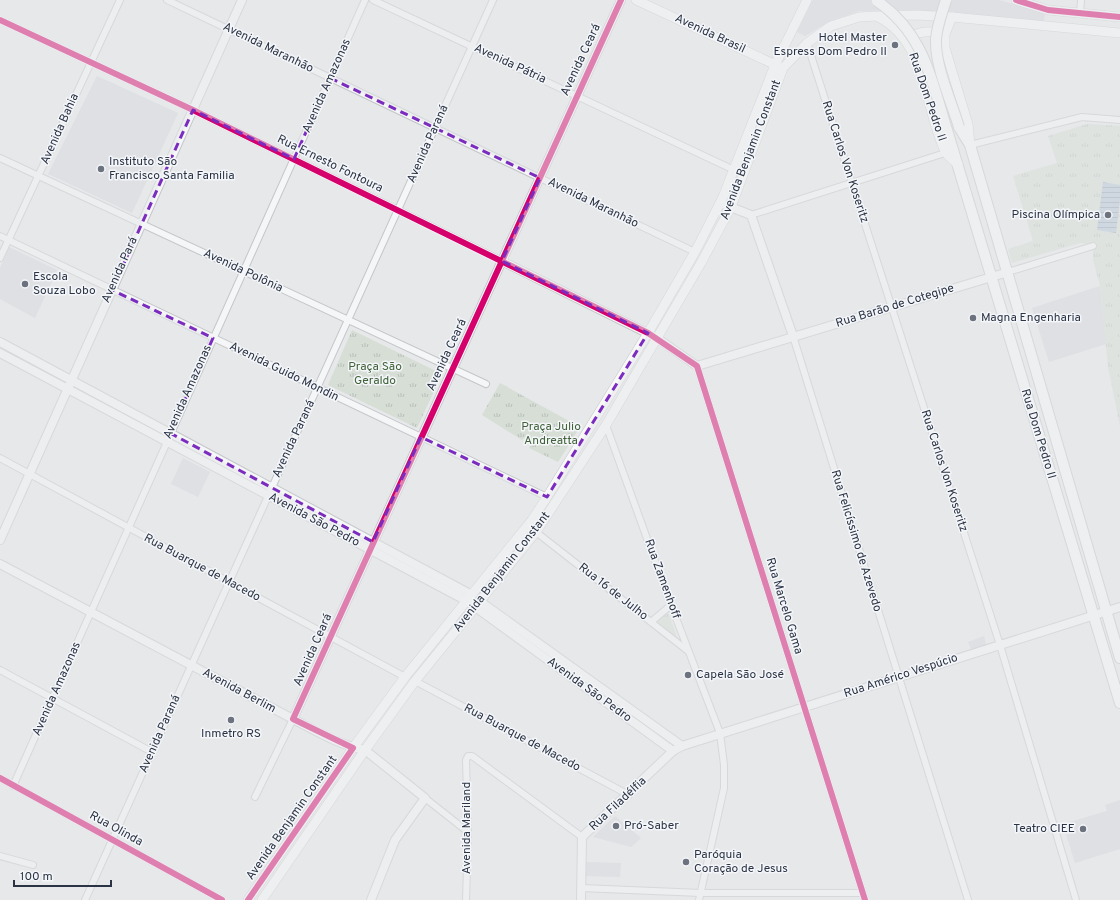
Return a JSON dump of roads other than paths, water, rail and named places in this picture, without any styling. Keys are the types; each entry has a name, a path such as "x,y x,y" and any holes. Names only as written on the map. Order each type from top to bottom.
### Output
{"main road":[{"name":"Avenida Brasil","path":"636,0 779,67"},
{"name":"Avenida Benjamin Constant","path":"248,900 353,748 405,677 532,520 547,497 648,333 695,252 720,203 807,0"},
{"name":"Rua Dom Pedro II","path":"876,0 902,21 916,42 926,64 958,164 1120,703"},
{"name":"Rua Dom Pedro II","path":"946,0 939,21 936,39 938,61 959,127 970,145"},
{"path":"1016,0 1048,10 1120,17"},
{"name":"Avenida Benjamin Constant","path":"262,900 365,750 415,681 536,532 606,425 701,264 731,207 779,67 807,43 831,26 859,17 916,15 952,17 1120,33"},
{"name":"Rua Dom Pedro II","path":"877,16 896,28 915,56 945,152 958,164"},
{"name":"Rua Dom Pedro II","path":"952,17 945,34 948,60 968,124 970,145 1008,272 1105,612 1120,658"},
{"path":"905,40 914,34 924,31 945,34"}],"street":[{"name":"Avenida Bahia","path":"0,258 120,0"},
{"name":"Avenida Maranhão","path":"167,0 695,252"},
{"name":"Avenida Pará","path":"0,540 242,0"},
{"name":"Avenida Amazonas","path":"13,786 365,0"},
{"name":"Avenida Pátria","path":"373,0 734,170"},
{"name":"Avenida Paraná","path":"85,900 269,491 318,388 493,0"},
{"name":"Avenida Ceará","path":"255,797 293,719 621,0"},
{"path":"1080,13 1081,0"},
{"name":"Rua Ernesto Fontoura","path":"0,20 193,110 657,338"},
{"name":"Rua Carlos Von Koseritz","path":"807,43 1000,645 1076,900"},
{"path":"970,145 1082,117 1120,120"},
{"path":"720,203 751,215 945,152"},
{"name":"Avenida Polônia","path":"0,158 486,384"},
{"name":"Rua Felicíssimo de Azevedo","path":"751,215 793,336 968,900"},
{"name":"Avenida Guido Mondin","path":"0,236 547,497"},
{"name":"Rua Barão de Cotegipe","path":"697,366 1093,246"},
{"path":"657,338 697,366"},
{"name":"Avenida São Pedro","path":"0,342 170,433 269,491 470,598 536,646 564,661 590,679 682,746"},
{"name":"Avenida São Pedro","path":"0,353 166,442 269,491"},
{"name":"Rua Marcelo Gama","path":"697,366 865,900"},
{"name":"Rua Zamenhoff","path":"606,425 671,605 720,733 724,765 724,788 699,900"},
{"name":"Rua Buarque de Macedo","path":"0,458 405,677"},
{"name":"Rua 16 de Julho","path":"536,532 689,652"},
{"name":"Avenida Berlim","path":"0,564 293,719 353,748 365,750 468,832"},
{"path":"651,622 671,605"},
{"name":"Rua Américo Vespúcio","path":"682,746 1120,607"},
{"name":"Avenida São Pedro","path":"536,646 559,668 673,751"},
{"path":"559,668 564,661"},
{"path":"0,670 152,752"},
{"path":"584,687 590,679"},
{"name":"Rua Buarque de Macedo","path":"415,681 629,795"},
{"path":"613,707 619,700"},
{"path":"639,727 645,719"},
{"name":"Rua Filadélfia","path":"581,900 582,837 629,795 673,751 682,746"},
{"name":"Avenida Mariland","path":"466,900 468,832 466,760 468,756 472,756 582,837"},
{"name":"Rua Olinda","path":"0,778 222,900"},
{"path":"371,900 395,840 425,798"},
{"path":"0,856 33,865"},
{"path":"581,888 701,892 862,893"}],"water":[{"name":"Piscina Olímpica","path":"1103,182 1120,185 1120,200 1116,233 1097,230"}],"place":[{"name":"Hotel Master Espress Dom Pedro II","path":"895,45"},
{"name":"Instituto São Francisco Santa Familia","path":"101,169"},
{"name":"Piscina Olímpica","path":"1108,215"},
{"name":"Escola Souza Lobo","path":"25,284"},
{"name":"Magna Engenharia","path":"973,318"},
{"name":"Capela São José","path":"688,675"},
{"name":"Inmetro RS","path":"231,720"},
{"name":"Pró-Saber","path":"616,826"},
{"name":"Teatro CIEE","path":"1083,829"},
{"name":"Paróquia Coração de Jesus","path":"686,862"}],"park label":[{"name":"Praça São Geraldo","path":"375,374"},
{"name":"Praça Julio Andreatta","path":"551,434"}]}
